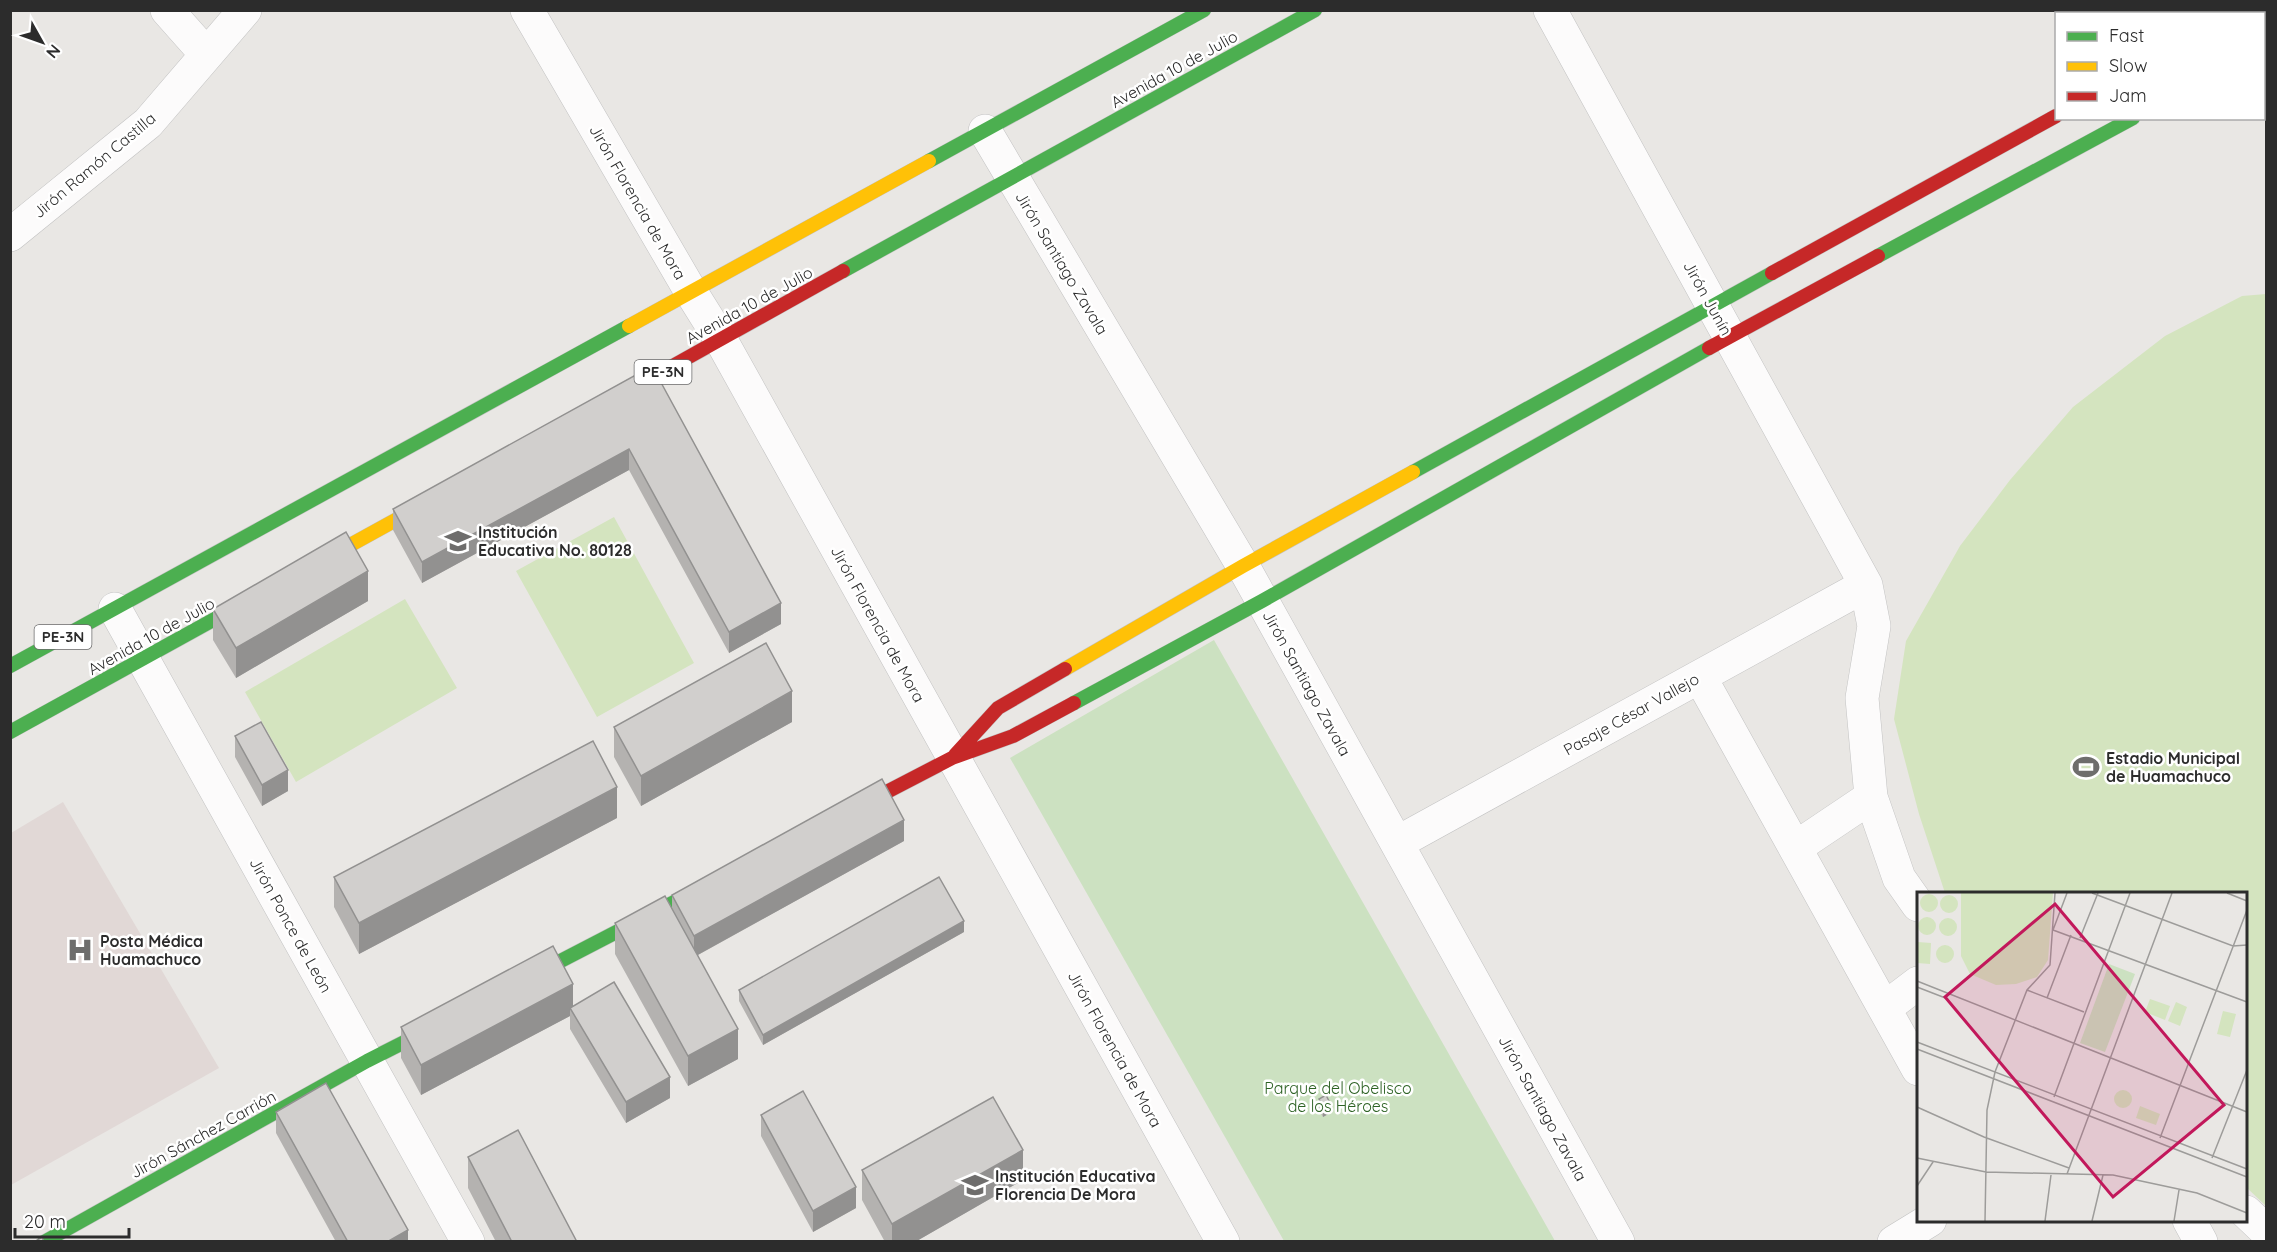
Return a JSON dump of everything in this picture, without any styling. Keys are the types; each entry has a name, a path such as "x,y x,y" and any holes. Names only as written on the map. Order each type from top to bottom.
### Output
{"main road":[{"name":"PE-3N","path":"10,666 1204,10"},
{"name":"Avenida 10 de Julio","path":"603,405 1315,10"},
{"path":"952,758 998,708 1243,566 2055,117"},
{"path":"836,819 952,758 1013,736 1262,601 1729,337 2129,120"},
{"path":"300,573 446,492"},
{"name":"Avenida 10 de Julio","path":"10,732 268,590"},
{"path":"506,990 718,879"},
{"name":"Jirón Sánchez Carrión","path":"44,1242 367,1061 452,1017"}],"street":[{"path":"166,10 206,54"},
{"name":"Jirón Ramón Castilla","path":"10,235 148,123 245,10"},
{"name":"Jirón Florencia de Mora","path":"527,10 721,340 1223,1242"},
{"name":"Jirón Junín","path":"1550,10 1866,585 1874,626 1862,698 1871,796 1899,878 1917,904"},
{"name":"Jirón Santiago Zavala","path":"985,131 1243,566 1618,1242"},
{"name":"Pasaje César Vallejo","path":"1397,843 1866,585"},
{"name":"Jirón Ponce de León","path":"115,609 468,1242"},
{"path":"1700,677 1917,1067"},
{"path":"1795,848 1871,796"},
{"path":"1885,1008 1917,984"},
{"path":"2247,1213 2266,1231"},
{"path":"2190,1222 2201,1242"}],"shaded area":[{"name":"Posta Médica Huamachuco","path":"63,802 219,1068 11,1185 11,833"}],"green space":[{"name":"Estadio Municipal de Huamachuco","path":"2266,294 2266,1206 2247,1188 2247,892 1945,892 1919,814 1894,719 1906,641 1960,546 2010,480 2073,407 2165,336 2242,296"},
{"path":"614,517 694,663 597,717 516,571"},
{"path":"405,599 457,688 296,782 245,692"},
{"name":"Parque del Obelisco de los Héroes","path":"1214,640 1555,1241 1284,1241 1010,758"}],"building":[{"path":"652,366 781,603 729,632 629,449 422,562 393,509"},
{"path":"346,532 368,571 236,648 213,609"},
{"path":"766,643 792,691 641,776 614,727"},
{"path":"261,722 288,770 262,785 235,736"},
{"path":"593,741 617,787 359,923 334,877"},
{"path":"882,779 904,820 694,936 672,895"},
{"path":"939,877 964,921 763,1035 739,990"},
{"path":"665,896 738,1029 688,1056 615,923"},
{"path":"553,946 573,984 421,1065 401,1027"},
{"path":"614,982 670,1077 626,1102 570,1008"},
{"path":"326,1083 408,1230 387,1242 348,1242 276,1112"},
{"path":"803,1091 856,1187 813,1211 761,1115"},
{"path":"1326,1095 1330,1103 1323,1106 1319,1099"},
{"path":"993,1097 1023,1150 892,1224 862,1170"},
{"path":"518,1130 577,1242 512,1242 468,1157"},
{"path":"42,1237 44,1242 34,1242"}],"traffic: fast":[{"path":"929,161 1204,10"},
{"path":"843,271 1315,10"},
{"path":"1878,256 2129,120"},
{"path":"1413,472 1772,273"},
{"path":"10,666 629,326"},
{"path":"1074,703 1262,601 1709,348"},
{"path":"10,732 253,598"},
{"path":"520,982 711,883"},
{"path":"44,1242 367,1061 442,1023"}],"traffic: slow":[{"path":"629,326 929,161"},
{"path":"1065,669 1243,566 1413,472"},
{"path":"314,565 432,500"}],"traffic: jam":[{"path":"1772,273 2055,117"},
{"path":"1709,348 1878,256"},
{"path":"619,396 843,271"},
{"path":"955,755 998,708 1065,669"},
{"path":"850,811 952,758 1013,736 1074,703"}],"place":[{"name":"Institución Educativa No. 80128","path":"458,541"},
{"name":"Estadio Municipal de Huamachuco","path":"2086,767"},
{"name":"Posta Médica Huamachuco","path":"80,950"},
{"name":"Institución Educativa Florencia De Mora","path":"975,1185"}]}
